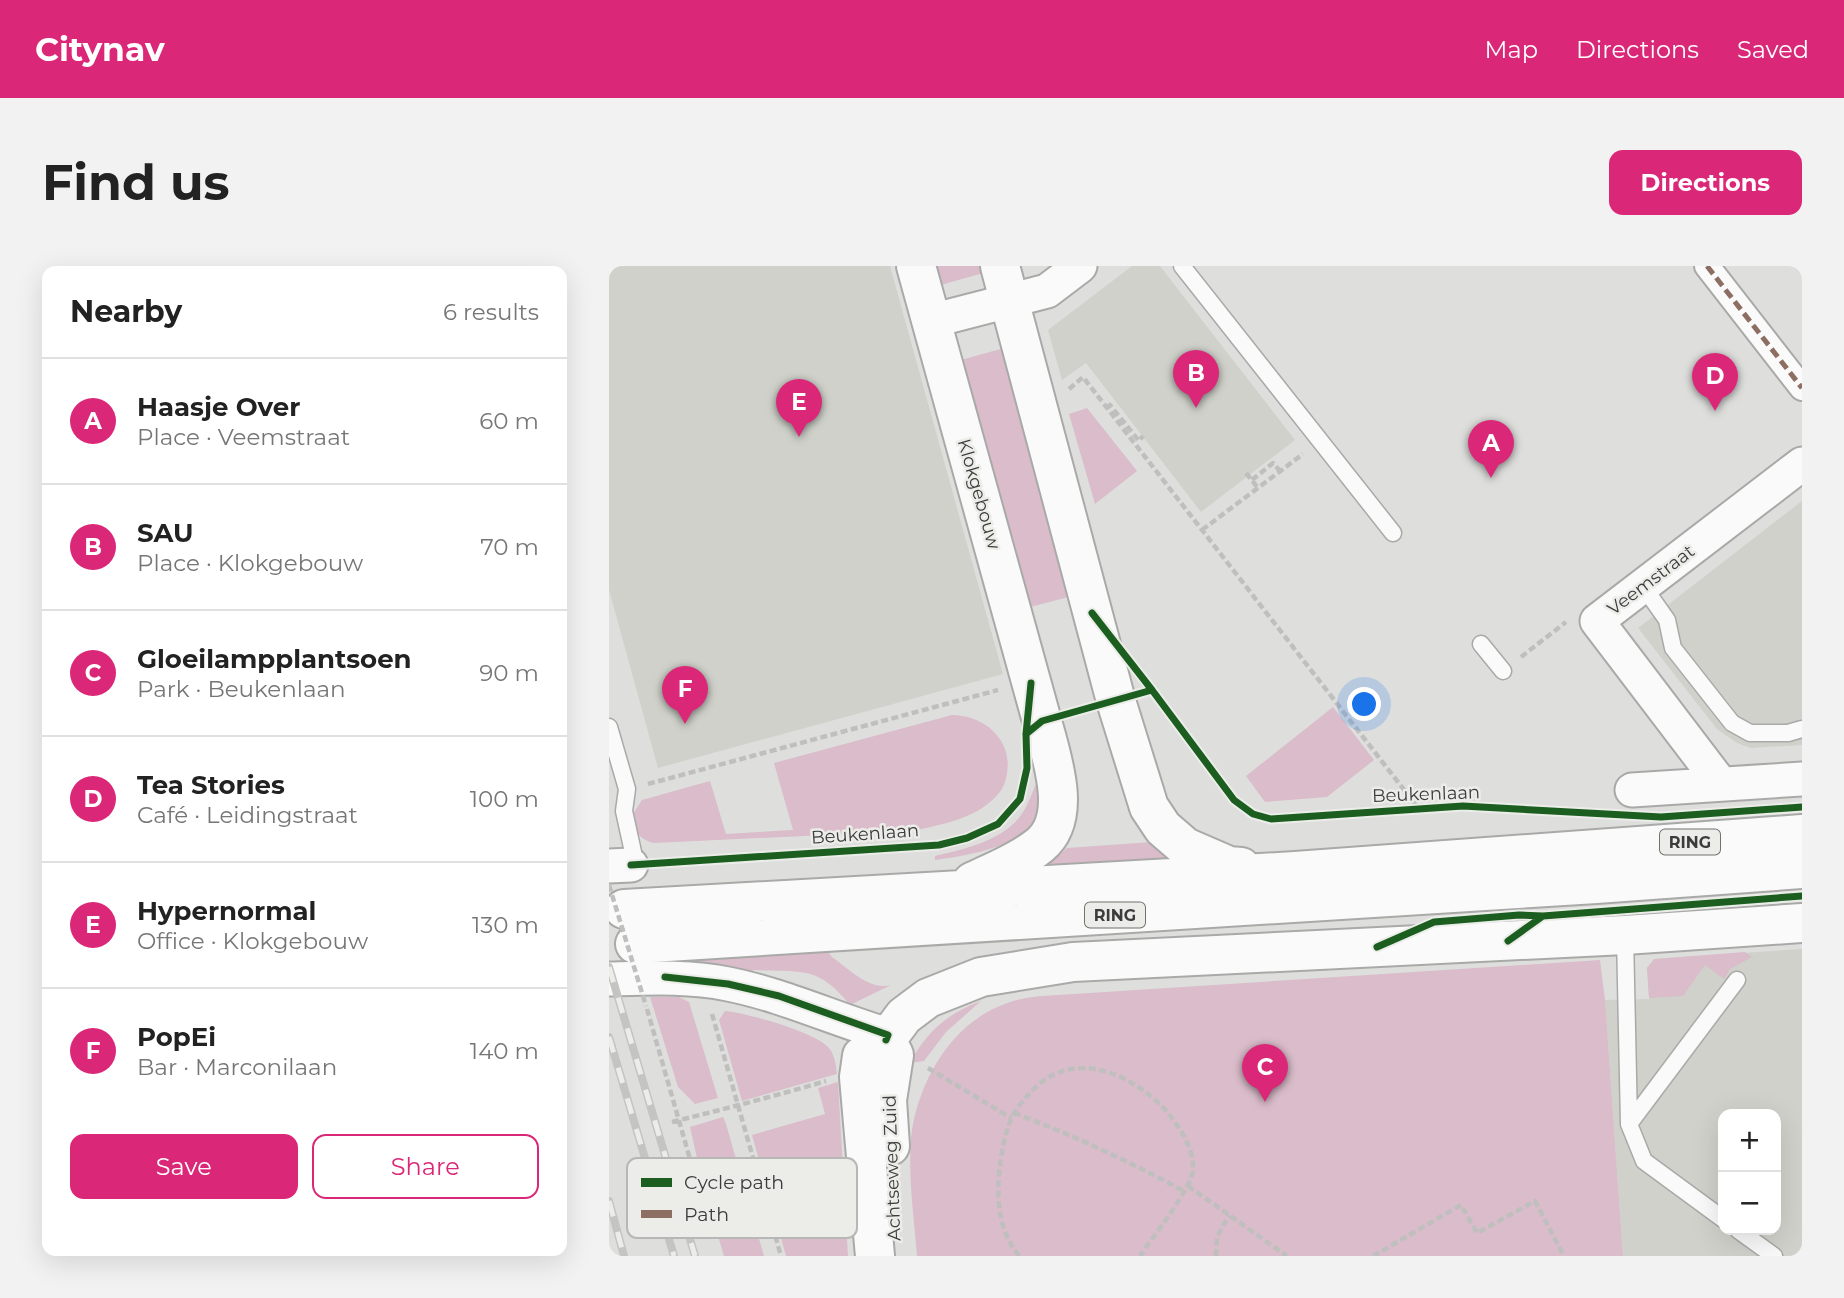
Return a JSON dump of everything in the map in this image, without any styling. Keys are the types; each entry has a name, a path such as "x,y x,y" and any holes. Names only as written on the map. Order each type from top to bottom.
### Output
{"main road":[{"name":"Klokgebouw","path":"915,266 1042,721 1059,793 1055,821 1043,843 1023,857 955,890"},
{"path":"1005,284 1116,701 1149,807 1163,828 1185,847 1229,866 1295,871"},
{"name":"RING","path":"628,896 955,890 1295,871 1802,834"},
{"name":"RING","path":"628,896 1568,886 1802,869"},
{"path":"887,1037 913,1007 947,989 981,977 1073,962 1625,935 1802,923"},
{"name":"Achtseweg Zuid","path":"876,1256 859,1077 862,1056 887,1037 894,1055 887,1100 896,1256"}],"street":[{"path":"931,321 1005,284 1048,291 1080,266"},
{"path":"1707,266 1802,388"},
{"name":"Veemstraat","path":"1721,784 1597,621 1802,464"},
{"path":"1632,790 1802,779"},
{"path":"609,979 703,979 779,996 887,1037"}],"lane":[{"path":"1182,266 1393,533"},
{"path":"1643,586 1667,620 1673,648 1732,723 1750,733 1788,733 1802,729"},
{"path":"1481,644 1503,671"},
{"path":"609,727 627,789 624,811 633,852 628,896"},
{"path":"1625,935 1629,1124 1644,1161 1718,1215"},
{"path":"1629,1124 1737,980"},
{"path":"1745,1235 1774,1256"}],"path":[{"path":"1063,394 1083,377 1419,809"},
{"path":"1107,408 1110,405 1139,441 1143,436"},
{"path":"1202,530 1320,440"},
{"path":"1252,480 1273,463 1280,471"},
{"path":"1246,473 1258,488"},
{"path":"1503,671 1571,617 1597,621"},
{"path":"627,789 999,689"},
{"path":"628,896 646,1006"},
{"path":"710,1008 753,1158"},
{"path":"649,1017 690,1158"},
{"path":"929,1068 1013,1115 1067,1133 1186,1188 1287,1256"},
{"path":"1020,1256 1005,1233 999,1208 999,1172 1013,1115 1034,1088 1058,1073 1085,1068 1114,1073 1148,1094 1180,1130 1191,1157 1193,1170 1186,1188 1140,1256"},
{"path":"671,1122 721,1108 739,1107 830,1080"},
{"path":"1373,1256 1461,1205 1477,1233 1535,1201 1564,1256"},
{"path":"1216,1256 1217,1237 1229,1215"},
{"path":"776,1238 781,1256"}],"shaded area":[{"path":"609,266 890,266 1003,674 658,768 609,590"},
{"path":"923,266 985,266 987,272 930,288"},
{"path":"1132,266 1160,266 1295,440 1201,512 1086,363 1062,380 1048,330"},
{"path":"1008,347 1076,595 1019,610 950,363"},
{"path":"1087,408 1137,471 1095,504 1069,414"},
{"path":"1802,501 1802,745 1751,748 1737,743 1717,729 1638,628"},
{"path":"1333,707 1374,760 1327,797 1265,802 1246,776"},
{"path":"952,715 975,719 985,724 1000,740 1008,761 1001,791 981,809 959,819 911,831 654,843 644,839 635,829 633,814 642,800 710,781 726,834 793,830 774,763"},
{"path":"1044,780 1036,819 1029,829 1006,843 991,848 935,860 935,856 984,842 1006,830 1023,812 1037,782"},
{"path":"1152,842 1174,860 1047,866 1067,848"},
{"path":"832,949 829,953 832,957 860,978 875,985 891,985 850,1005 828,983 807,973 753,970 751,977 667,964 666,958"},
{"path":"1802,949 1802,1256 1623,1256 1605,1000 1649,999 1647,968 1654,959"},
{"path":"1745,952 1752,957 1730,969 1724,979 1705,965 1683,996 1649,998 1647,968 1654,959"},
{"path":"1600,960 1623,1256 917,1256 910,1153 921,1097 929,1076 953,1040 968,1025 1005,1004 1024,998 1045,996"},
{"path":"650,997 679,997 689,1002 718,1098 695,1104 678,1087"},
{"path":"981,1001 946,1032 924,1061 910,1063 923,1042 939,1025 958,1011"},
{"path":"725,1011 780,1024 821,1042 833,1054 837,1074 742,1101 719,1020"},
{"path":"838,1082 842,1158 758,1158 752,1135 825,1114 818,1088"},
{"path":"723,1117 736,1158 697,1158 690,1127"},
{"path":"719,1238 759,1238 764,1256 724,1256"},
{"path":"781,1238 847,1238 848,1256 786,1256"}],"railway":[{"path":"609,967 666,1158"},
{"path":"609,1037 645,1158"},
{"path":"609,1201 624,1256"},
{"path":"669,1238 674,1256"},
{"path":"690,1238 695,1256"}],"marked path":[{"path":"1707,266 1802,388"}],"cycle path":[{"path":"1092,613 1152,690"},
{"name":"Beukenlaan","path":"631,865 939,845 967,838 998,824 1020,799 1027,768 1026,734 1031,683"},
{"name":"Beukenlaan","path":"1026,734 1042,721 1152,690 1234,800 1253,814 1271,819 1463,806 1661,817 1802,807"},
{"path":"1508,941 1543,916 1802,896"},
{"path":"1377,947 1434,922 1519,915 1543,916"},
{"path":"665,977 728,984 779,996 888,1035 886,1040"}],"place":[{"name":"SAU","path":"1196,408"},
{"name":"Tea Stories","path":"1715,411"},
{"name":"Hypernormal","path":"799,437"},
{"name":"Haasje Over","path":"1491,478"},
{"name":"PopEi","path":"685,724"},
{"name":"Gloeilampplantsoen","path":"1265,1102"}]}
